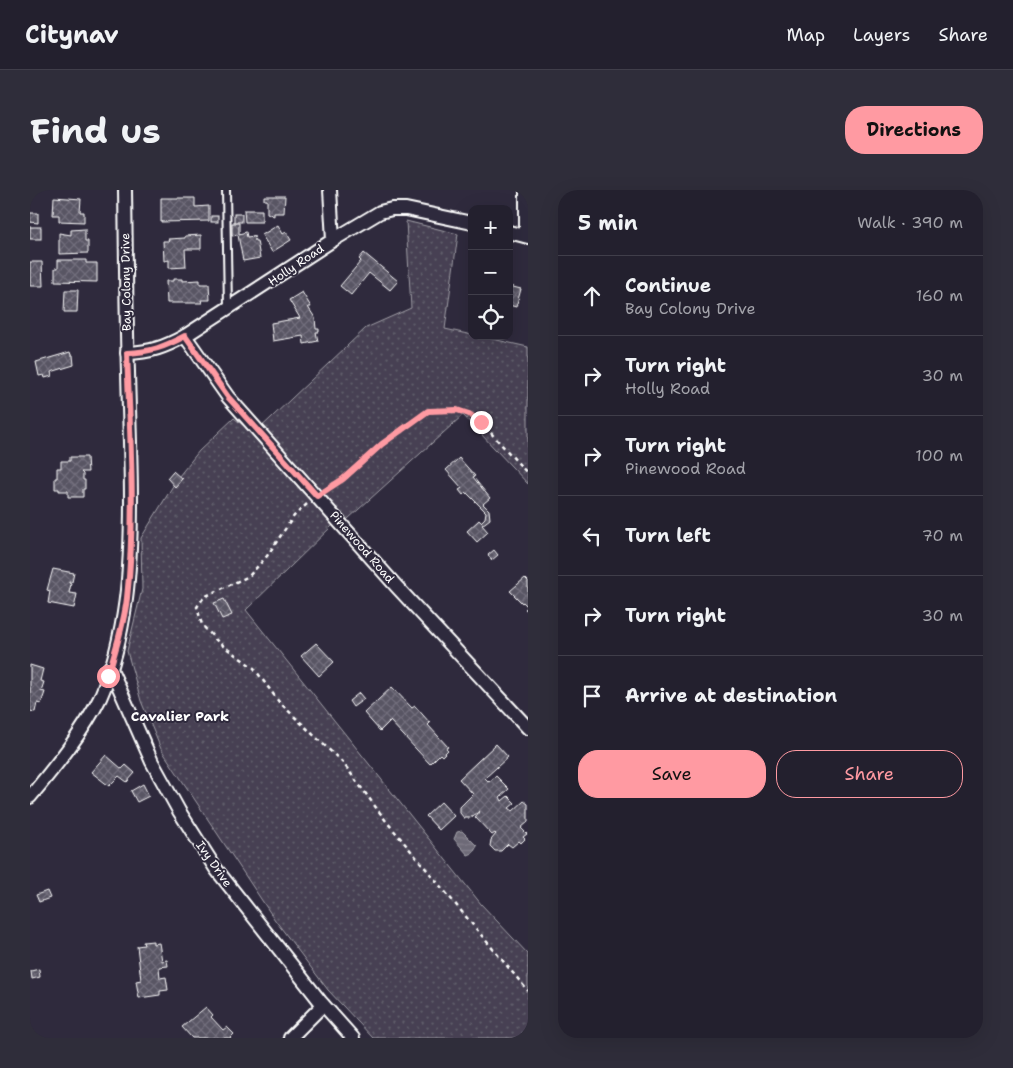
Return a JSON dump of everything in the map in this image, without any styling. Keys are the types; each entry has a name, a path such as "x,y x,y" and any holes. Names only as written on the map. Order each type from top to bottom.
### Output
{"street":[{"name":"Bay Colony Drive","path":"30,797 85,724 99,698 122,627 127,598 131,537 125,190"},
{"path":"330,190 333,240"},
{"path":"513,233 527,237 526,190"},
{"name":"Holly Road","path":"127,353 150,352 163,348 185,336 370,217 392,209 406,209 468,222"},
{"name":"Pinewood Road","path":"185,336 228,397 397,587 528,728"},
{"name":"Ivy Drive","path":"110,667 152,762 179,811 216,869 323,1005 353,1038"},
{"path":"290,1038 323,1005"}],"lane":[{"path":"226,190 228,309"}],"path":[{"path":"528,474 481,422 469,414 457,410 428,411 382,444 343,479 317,496 294,516 267,556 249,576 204,597 197,607 202,625 218,643 254,668 279,702 343,763 386,821 528,992"}],"shaded area":[{"path":"406,221 458,234 445,329 468,334 468,340 497,340 528,347 528,484 463,415 338,528 334,524 246,610 481,904 528,954 528,1038 373,1038 328,990 275,920 161,749 141,701 127,651 142,589 141,538 179,476 199,451 234,418 254,434 366,328 411,308"},
{"path":"462,831 477,846 473,853 468,855 454,839 457,832"}],"building":[{"path":"264,196 285,196 284,213 274,213 274,216 267,213 267,200 264,200"},
{"path":"54,197 81,199 80,212 84,212 84,222 59,221 59,215 53,215"},
{"path":"161,198 195,198 195,207 209,206 209,221 161,222"},
{"path":"244,210 262,210 262,222 245,222"},
{"path":"30,213 38,213 38,223 30,222"},
{"path":"234,214 242,214 242,222 234,222"},
{"path":"211,216 218,216 218,222 211,222"},
{"path":"232,223 239,223 239,234 246,232 247,237 254,236 255,241 257,241 260,258 243,261 238,235 232,236"},
{"path":"278,225 283,234 286,232 291,240 272,252 262,235"},
{"path":"30,227 41,227 41,239 30,239"},
{"path":"85,229 88,253 59,254 59,233 71,235 71,230"},
{"path":"201,235 201,249 185,249 186,267 169,268 169,260 164,261 163,241 185,238 185,236"},
{"path":"364,253 398,281 390,290 369,273 351,295 340,286 361,261 359,259"},
{"path":"58,260 86,260 86,263 97,263 97,282 55,281 55,268 58,268"},
{"path":"30,262 42,262 43,286 30,286"},
{"path":"173,279 182,279 182,281 200,280 200,284 209,284 210,300 201,300 202,303 167,303 166,281 173,281"},
{"path":"513,287 521,289 516,307 513,306"},
{"path":"65,290 78,290 77,312 64,312"},
{"path":"302,292 311,307 308,307 315,318 316,329 319,329 319,332 316,332 318,341 304,344 303,336 273,341 271,323 300,318 289,300"},
{"path":"70,352 73,355 74,365 51,372 52,376 45,378 44,375 39,376 36,362"},
{"path":"70,457 87,457 88,472 81,472 83,480 85,480 83,497 68,497 68,491 55,489 57,468 61,468 61,461 70,461"},
{"path":"459,458 475,476 473,477 490,498 483,504 489,510 490,519 482,525 488,532 477,542 467,531 479,520 481,522 485,518 486,512 466,492 463,495 459,490 462,488 446,470"},
{"path":"173,471 182,479 175,487 167,478"},
{"path":"494,550 498,555 492,560 488,555"},
{"path":"53,569 74,573 72,582 69,582 71,584 69,593 77,594 74,608 48,603 50,591 47,590"},
{"path":"525,578 528,581 528,607 510,591"},
{"path":"224,599 232,615 222,619 214,603"},
{"path":"316,643 334,662 319,676 301,656"},
{"path":"30,665 43,669 40,681 44,682 41,691 45,692 41,704 37,703 35,712 30,711"},
{"path":"392,687 412,708 415,706 430,723 428,725 448,747 446,748 448,750 442,756 440,754 430,764 390,721 380,731 364,713"},
{"path":"359,693 364,699 353,707 349,701"},
{"path":"496,744 508,757 485,778 489,782 496,776 509,789 500,797 502,801 508,796 515,803 509,808 513,811 524,801 528,804 528,822 521,828 527,834 523,837 525,839 512,847 508,844 501,851 495,851 490,846 491,840 496,834 492,835 475,817 480,811 470,818 464,818 460,813 460,807 473,794 459,779"},
{"path":"106,755 122,769 126,765 135,773 127,782 119,776 109,786 91,772"},
{"path":"143,784 149,796 137,802 131,791"},
{"path":"441,802 454,816 439,830 426,816"},
{"path":"47,891 50,898 39,902 36,895"},
{"path":"153,941 153,944 159,943 162,961 167,960 168,966 159,967 160,978 166,977 168,990 160,991 160,995 139,998 136,981 141,980 137,946 144,945 143,942"},
{"path":"39,969 40,977 32,979 31,971"},
{"path":"206,1007 213,1015 211,1017 223,1030 227,1027 234,1034 230,1038 192,1038 182,1027"}],"district":[{"name":"Cavalier Park","path":"180,716"}],"route":[{"path":"108,676 122,627 127,598 131,537 127,353 150,352 163,348 185,336 228,397 317,496 343,479 382,444 428,411 457,410 469,414 481,422"}]}
